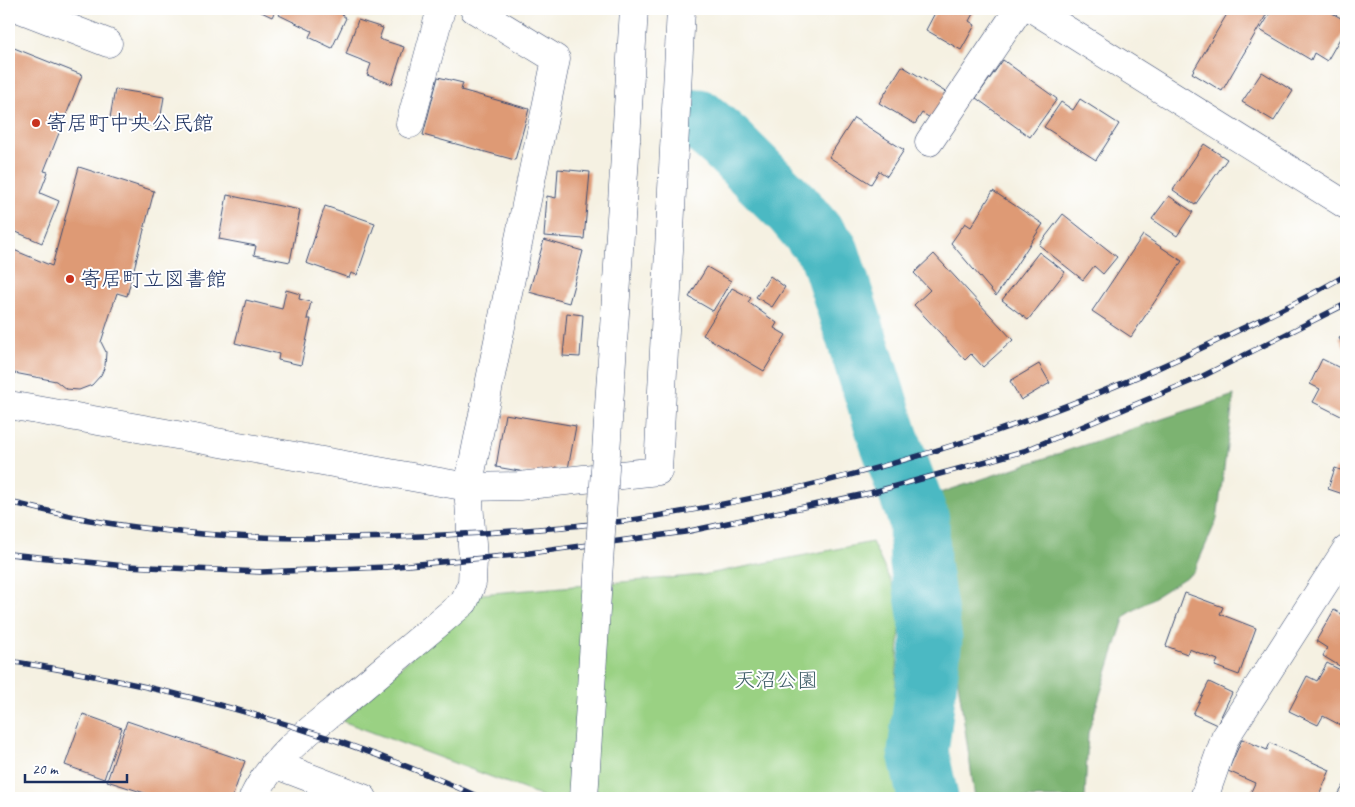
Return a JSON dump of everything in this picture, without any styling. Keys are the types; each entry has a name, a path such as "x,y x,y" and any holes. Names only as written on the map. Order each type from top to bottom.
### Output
{"street":[{"path":"20,9 108,43"},
{"path":"410,124 441,9"},
{"path":"253,798 274,764 325,718 464,602 472,583 473,567 468,487 556,59 474,9"},
{"path":"584,798 634,9"},
{"path":"9,405 468,487 520,486 658,471 681,9"},
{"path":"929,142 1019,9"},
{"path":"1034,9 1346,204"},
{"path":"1204,798 1225,738 1346,550"},
{"path":"274,764 363,798"}],"green space":[{"path":"1234,395 1217,519 1194,572 1125,616 1088,733 1085,798 975,798 931,496"},
{"name":"天沼公園","path":"872,542 902,605 890,758 903,798 543,798 529,791 342,721 481,594 703,575"}],"building":[{"path":"255,9 276,9 272,17"},
{"path":"282,9 345,9 342,15 346,18 332,48 309,37 312,31 279,15"},
{"path":"937,9 975,10 969,21 975,25 961,50 926,30"},
{"path":"1230,9 1269,10 1222,91 1192,73"},
{"path":"1273,9 1307,9 1315,13 1317,9 1325,9 1346,21 1346,28 1327,61 1314,53 1311,60 1260,30"},
{"path":"358,20 383,28 379,39 404,47 392,84 367,75 371,64 346,54"},
{"name":"寄居町中央公民館","path":"9,46 82,75 44,171 48,172 40,193 59,201 42,243 9,229"},
{"path":"1003,60 1057,99 1030,137 976,98"},
{"path":"902,66 947,93 932,119 922,113 915,124 879,103"},
{"path":"1262,72 1293,91 1274,121 1242,102"},
{"path":"438,77 463,83 461,90 529,109 515,160 423,135"},
{"path":"115,89 164,97 159,127 110,118"},
{"path":"1080,99 1119,124 1096,160 1044,127 1061,102 1073,110"},
{"path":"854,118 904,150 887,176 879,171 871,184 829,157"},
{"path":"1204,144 1227,159 1195,205 1173,190"},
{"name":"寄居町立図書館","path":"79,167 154,191 127,296 117,293 101,342 106,352 105,366 101,375 92,385 79,390 66,389 56,381 9,372 9,248 52,266"},
{"path":"558,169 590,172 584,239 544,236 547,196 556,198"},
{"path":"993,191 1043,224 996,296 951,243 965,223 971,227"},
{"path":"227,195 300,210 290,262 254,255 256,246 219,239"},
{"path":"1169,196 1193,212 1177,236 1152,219"},
{"path":"325,206 375,223 357,275 351,273 349,278 306,263"},
{"path":"1063,214 1117,257 1103,274 1094,266 1083,280 1039,245"},
{"path":"1143,235 1182,261 1131,337 1092,311"},
{"path":"544,240 583,251 569,303 529,292"},
{"path":"1039,252 1065,272 1028,320 1002,300"},
{"path":"934,254 1013,340 983,367 971,354 965,360 914,305 930,290 914,273"},
{"path":"707,267 731,281 713,311 689,297"},
{"path":"770,276 785,287 772,307 756,297"},
{"path":"732,288 751,298 748,302 777,323 774,328 786,335 764,371 703,335"},
{"path":"286,290 300,294 299,299 311,302 307,319 311,319 301,365 278,360 279,354 235,343 246,300 282,309"},
{"path":"567,313 583,315 580,357 563,356"},
{"path":"1346,335 1346,351 1339,338"},
{"path":"1322,359 1346,371 1345,418 1313,402 1320,389 1310,384"},
{"path":"1039,364 1050,383 1021,400 1010,381"},
{"path":"505,414 576,426 568,469 556,467 554,477 496,467"},
{"path":"1335,468 1346,472 1346,495 1328,489"},
{"path":"1185,593 1223,607 1220,614 1256,628 1239,675 1215,666 1218,660 1189,649 1187,654 1166,646"},
{"path":"1334,610 1346,617 1346,670 1323,656 1327,648 1316,641"},
{"path":"1327,663 1346,673 1346,728 1323,716 1318,725 1289,711 1307,676 1317,681"},
{"path":"1209,682 1232,693 1217,725 1193,714"},
{"path":"83,714 122,728 104,779 65,765"},
{"path":"127,721 245,761 232,798 160,798 107,781"},
{"path":"1242,739 1267,750 1270,743 1330,770 1318,798 1259,798 1250,794 1255,783 1228,771"},
{"path":"1346,782 1346,798 1336,798"}],"waterway":[{"path":"698,119 725,142 793,209 829,252 889,439 919,520 920,564 932,639 918,752 928,798"}],"railway":[{"path":"9,502 80,518 128,526 166,531 281,538 358,538 459,534 542,529 639,519 795,489 948,447 1023,422 1097,394 1169,363 1281,310 1346,275"},
{"path":"9,554 125,566 261,572 387,567 515,555 685,532 870,493 1024,451 1201,377 1346,304"},
{"path":"9,661 130,683 250,713 367,751 481,798"}],"place":[{"name":"寄居町中央公民館","path":"36,123"},
{"name":"寄居町立図書館","path":"70,279"}]}
